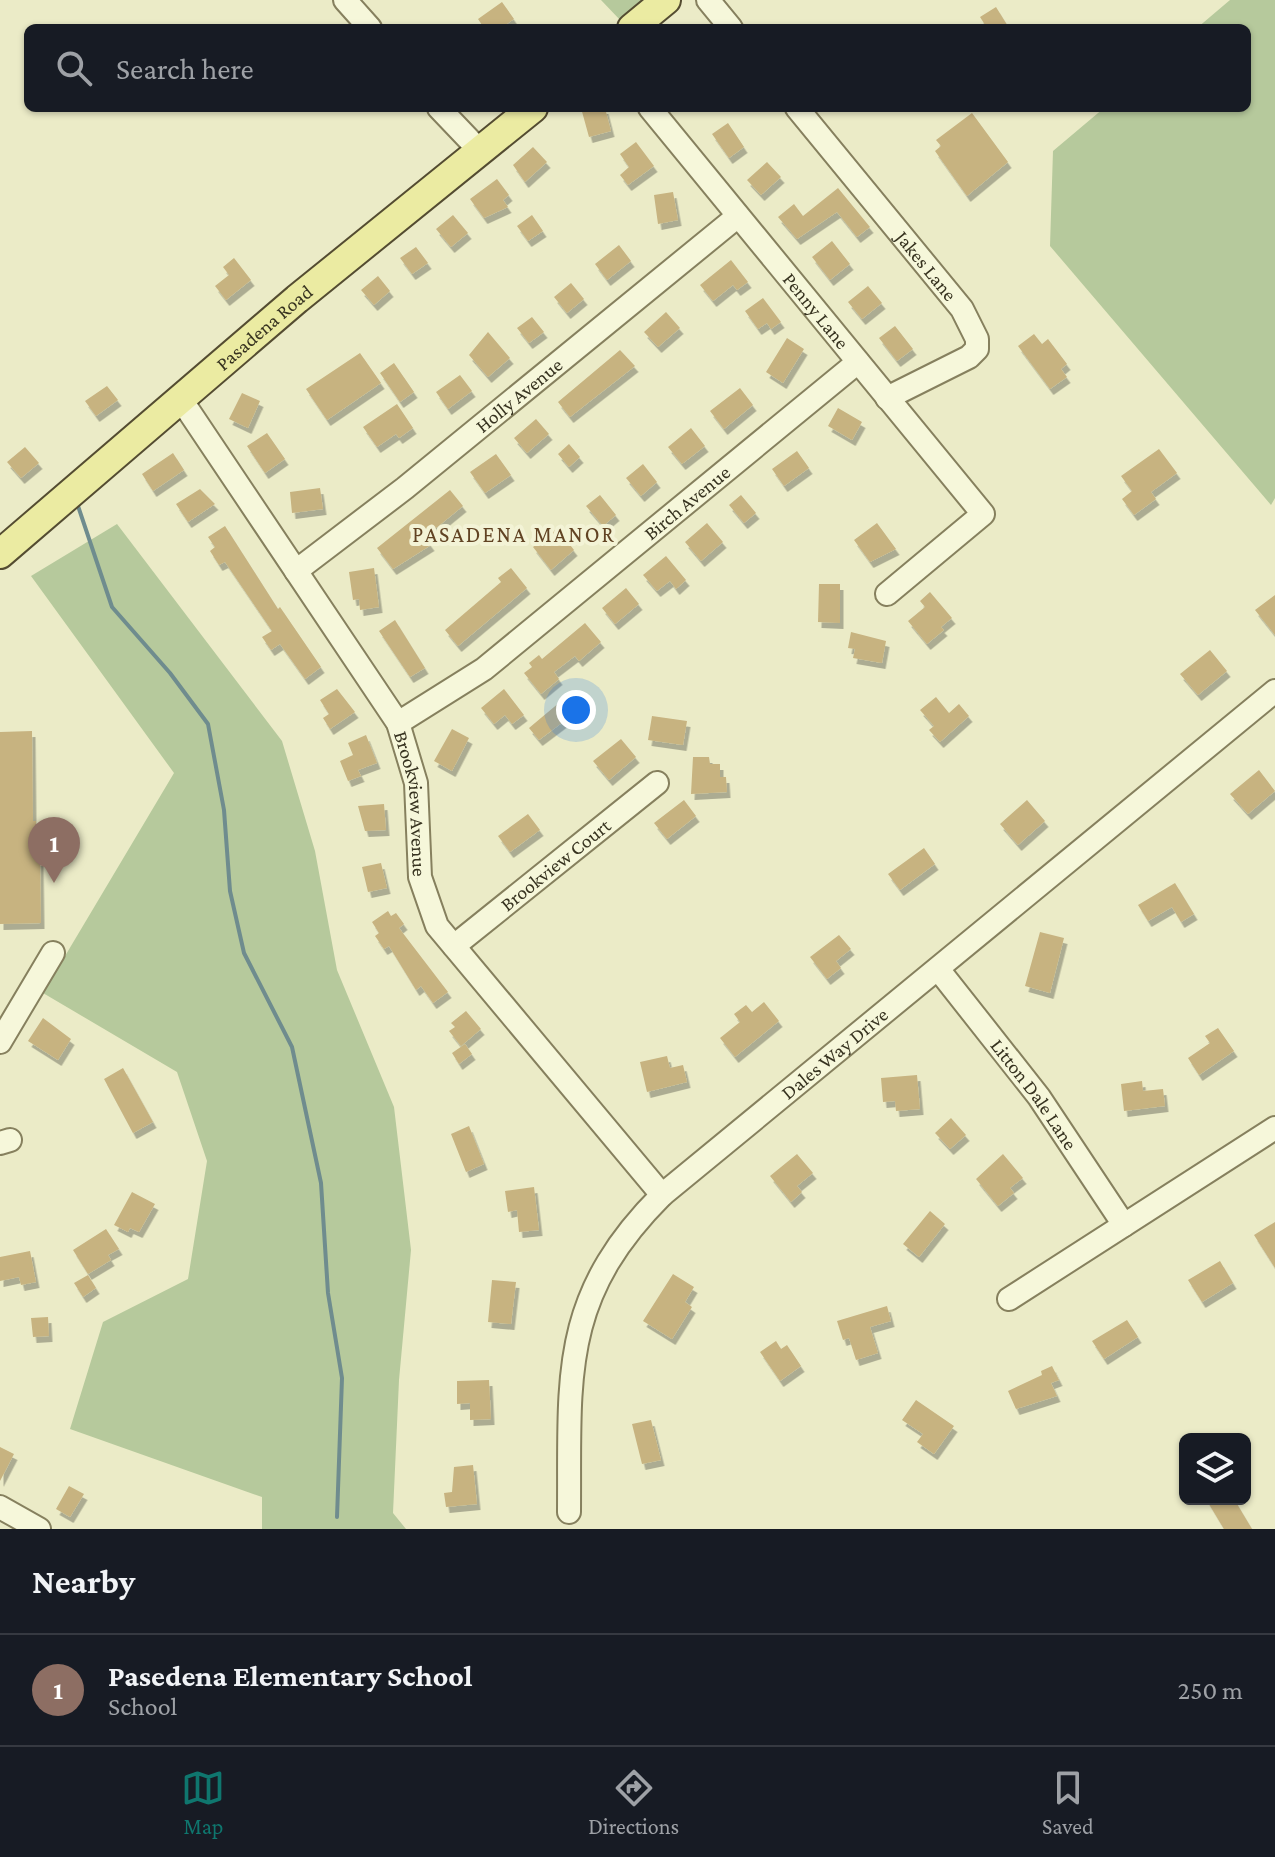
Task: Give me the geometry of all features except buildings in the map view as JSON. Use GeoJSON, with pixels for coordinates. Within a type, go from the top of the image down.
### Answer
{"type":"FeatureCollection","features":[{"type":"Feature","properties":{"kind":"main road"},"geometry":{"type":"LineString","coordinates":[[637,24],[666,0]]}},
{"type":"Feature","properties":{"kind":"main road","name":"Pasadena Road"},"geometry":{"type":"LineString","coordinates":[[0,554],[180,398],[528,112]]}},
{"type":"Feature","properties":{"kind":"street"},"geometry":{"type":"LineString","coordinates":[[345,0],[366,24]]}},
{"type":"Feature","properties":{"kind":"street"},"geometry":{"type":"LineString","coordinates":[[708,0],[728,24]]}},
{"type":"Feature","properties":{"kind":"street"},"geometry":{"type":"LineString","coordinates":[[443,112],[480,151]]}},
{"type":"Feature","properties":{"kind":"street","name":"Penny Lane"},"geometry":{"type":"LineString","coordinates":[[653,112],[983,514],[887,594]]}},
{"type":"Feature","properties":{"kind":"street","name":"Jakes Lane"},"geometry":{"type":"LineString","coordinates":[[800,112],[962,309],[977,339],[977,349],[969,357],[887,398]]}},
{"type":"Feature","properties":{"kind":"street","name":"Holly Avenue"},"geometry":{"type":"LineString","coordinates":[[296,571],[427,471],[738,216]]}},
{"type":"Feature","properties":{"kind":"street","name":"Birch Avenue"},"geometry":{"type":"LineString","coordinates":[[398,723],[484,669],[858,362]]}},
{"type":"Feature","properties":{"kind":"street","name":"Brookview Avenue"},"geometry":{"type":"LineString","coordinates":[[180,398],[398,723],[416,783],[419,864],[425,897],[437,926],[662,1195]]}},
{"type":"Feature","properties":{"kind":"street","name":"Dales Way Drive"},"geometry":{"type":"LineString","coordinates":[[569,1512],[570,1379],[581,1320],[600,1271],[633,1223],[662,1195],[1275,691]]}},
{"type":"Feature","properties":{"kind":"street","name":"Brookview Court"},"geometry":{"type":"LineString","coordinates":[[454,946],[657,783]]}},
{"type":"Feature","properties":{"kind":"street"},"geometry":{"type":"LineString","coordinates":[[0,1042],[6,1012],[53,953]]}},
{"type":"Feature","properties":{"kind":"street","name":"Litton Dale Lane"},"geometry":{"type":"LineString","coordinates":[[938,969],[1039,1097],[1124,1225]]}},
{"type":"Feature","properties":{"kind":"street"},"geometry":{"type":"LineString","coordinates":[[1009,1299],[1275,1128]]}},
{"type":"Feature","properties":{"kind":"street"},"geometry":{"type":"LineString","coordinates":[[0,1507],[39,1529]]}},
{"type":"Feature","properties":{"kind":"green space"},"geometry":{"type":"Polygon","coordinates":[[[601,0],[647,0],[621,21],[601,0]]]}},
{"type":"Feature","properties":{"kind":"green space"},"geometry":{"type":"Polygon","coordinates":[[[1230,0],[1275,0],[1275,498],[1271,505],[1050,246],[1053,151],[1099,112],[1251,112],[1251,24],[1202,24],[1230,0]]]}},
{"type":"Feature","properties":{"kind":"green space"},"geometry":{"type":"Polygon","coordinates":[[[117,524],[282,741],[315,851],[337,970],[394,1107],[411,1250],[399,1380],[393,1513],[406,1529],[262,1529],[262,1497],[70,1429],[103,1322],[188,1279],[207,1161],[177,1072],[43,993],[174,773],[31,576],[117,524]]]}},
{"type":"Feature","properties":{"kind":"waterway"},"geometry":{"type":"LineString","coordinates":[[77,503],[112,607],[170,673],[208,724],[224,810],[230,891],[244,953],[292,1047],[321,1183],[328,1293],[342,1378],[337,1517]]}},
{"type":"Feature","properties":{"kind":"place","name":"Pasedena Elementary School"},"geometry":{"type":"Point","coordinates":[54,883]}},
{"type":"Feature","properties":{"kind":"district","name":"PASADENA MANOR"},"geometry":{"type":"Point","coordinates":[514,534]}}]}
